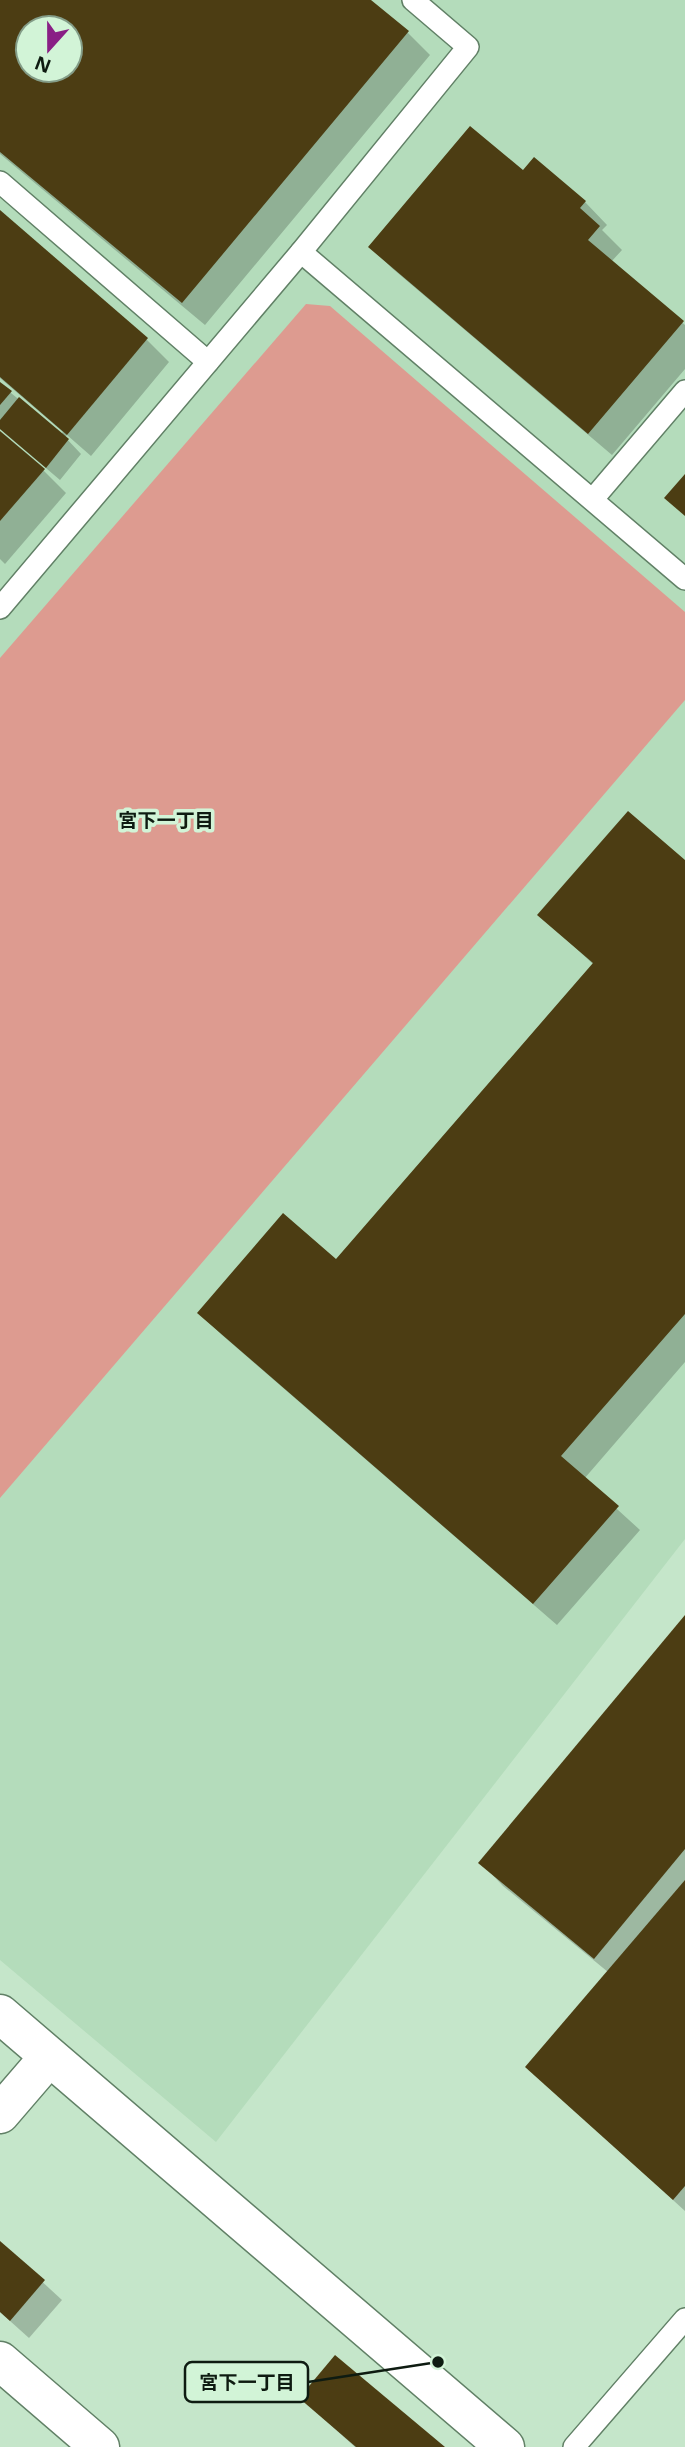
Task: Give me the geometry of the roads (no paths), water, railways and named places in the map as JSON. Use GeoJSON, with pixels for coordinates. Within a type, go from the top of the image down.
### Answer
{"type":"FeatureCollection","features":[{"type":"Feature","properties":{"kind":"street"},"geometry":{"type":"LineString","coordinates":[[0,2014],[505,2447]]}},
{"type":"Feature","properties":{"kind":"street"},"geometry":{"type":"LineString","coordinates":[[0,2114],[49,2057]]}},
{"type":"Feature","properties":{"kind":"street"},"geometry":{"type":"LineString","coordinates":[[0,2361],[100,2447]]}},
{"type":"Feature","properties":{"kind":"lane"},"geometry":{"type":"LineString","coordinates":[[2,603],[301,252],[468,47],[414,0]]}},
{"type":"Feature","properties":{"kind":"lane"},"geometry":{"type":"LineString","coordinates":[[0,183],[208,362]]}},
{"type":"Feature","properties":{"kind":"lane"},"geometry":{"type":"LineString","coordinates":[[301,252],[685,579]]}},
{"type":"Feature","properties":{"kind":"lane"},"geometry":{"type":"LineString","coordinates":[[593,499],[685,391]]}},
{"type":"Feature","properties":{"kind":"lane"},"geometry":{"type":"LineString","coordinates":[[574,2447],[685,2319]]}},
{"type":"Feature","properties":{"kind":"place","name":"宮下一丁目"},"geometry":{"type":"Point","coordinates":[438,2362]}},
{"type":"Feature","properties":{"kind":"district","name":"宮下一丁目"},"geometry":{"type":"Point","coordinates":[166,820]}}]}
